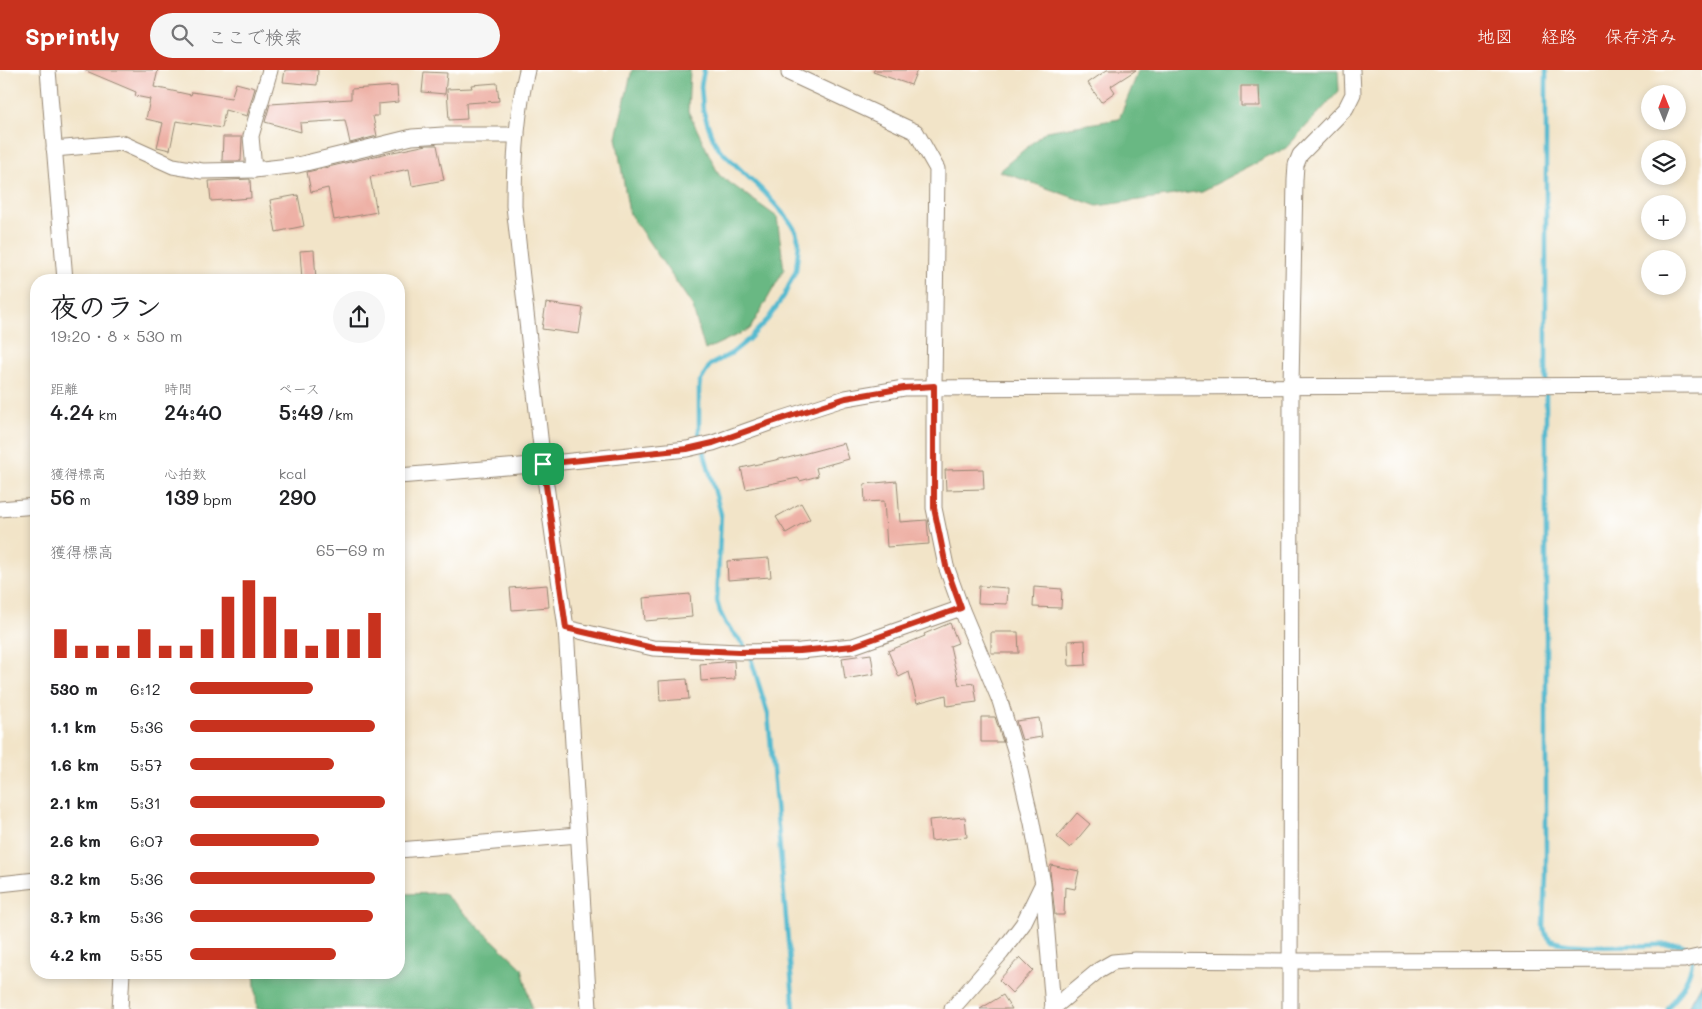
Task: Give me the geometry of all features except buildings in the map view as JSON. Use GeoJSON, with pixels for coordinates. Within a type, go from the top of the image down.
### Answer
{"type":"FeatureCollection","features":[{"type":"Feature","properties":{"kind":"street"},"geometry":{"type":"LineString","coordinates":[[48,70],[65,274]]}},
{"type":"Feature","properties":{"kind":"street"},"geometry":{"type":"LineString","coordinates":[[254,170],[251,136],[270,70]]}},
{"type":"Feature","properties":{"kind":"street"},"geometry":{"type":"LineString","coordinates":[[527,70],[514,166],[514,206],[543,464],[566,628],[589,1009]]}},
{"type":"Feature","properties":{"kind":"street"},"geometry":{"type":"LineString","coordinates":[[789,70],[789,73],[916,132],[937,169],[934,508],[946,566],[961,608],[1000,701],[1015,750],[1032,823],[1042,884],[1052,1009]]}},
{"type":"Feature","properties":{"kind":"street"},"geometry":{"type":"LineString","coordinates":[[1290,1009],[1291,385],[1296,165],[1300,155],[1346,108],[1353,94],[1352,70]]}},
{"type":"Feature","properties":{"kind":"street"},"geometry":{"type":"LineString","coordinates":[[54,150],[122,143],[173,166],[202,171],[254,170],[298,165],[412,137],[517,135]]}},
{"type":"Feature","properties":{"kind":"street"},"geometry":{"type":"LineString","coordinates":[[405,476],[687,449],[713,443],[846,398],[904,388],[934,386],[1702,385]]}},
{"type":"Feature","properties":{"kind":"street"},"geometry":{"type":"LineString","coordinates":[[0,509],[30,506]]}},
{"type":"Feature","properties":{"kind":"street"},"geometry":{"type":"LineString","coordinates":[[566,628],[653,648],[739,652],[800,651],[853,646],[961,608]]}},
{"type":"Feature","properties":{"kind":"street"},"geometry":{"type":"LineString","coordinates":[[405,849],[578,835]]}},
{"type":"Feature","properties":{"kind":"street"},"geometry":{"type":"LineString","coordinates":[[0,884],[30,881]]}},
{"type":"Feature","properties":{"kind":"street"},"geometry":{"type":"LineString","coordinates":[[952,1009],[1001,953],[1023,924],[1042,884]]}},
{"type":"Feature","properties":{"kind":"street"},"geometry":{"type":"LineString","coordinates":[[1052,1009],[1099,970],[1113,962],[1135,960],[1684,960],[1701,956]]}},
{"type":"Feature","properties":{"kind":"street"},"geometry":{"type":"LineString","coordinates":[[120,1009],[122,979]]}},
{"type":"Feature","properties":{"kind":"green space"},"geometry":{"type":"Polygon","coordinates":[[[632,70],[690,70],[688,111],[719,175],[777,217],[784,270],[750,329],[705,350],[692,305],[629,213],[616,137],[632,70]]]}},
{"type":"Feature","properties":{"kind":"green space"},"geometry":{"type":"Polygon","coordinates":[[[1139,70],[1338,70],[1339,91],[1286,148],[1202,191],[1097,206],[999,171],[1046,131],[1119,119],[1139,70]]]}},
{"type":"Feature","properties":{"kind":"green space"},"geometry":{"type":"Polygon","coordinates":[[[443,893],[522,968],[532,1009],[257,1009],[254,979],[405,979],[405,894],[443,893]]]}},
{"type":"Feature","properties":{"kind":"water"},"geometry":{"type":"Polygon","coordinates":[[[1702,983],[1702,1009],[1687,1009],[1702,983]]]}},
{"type":"Feature","properties":{"kind":"waterway"},"geometry":{"type":"LineString","coordinates":[[704,70],[701,86],[703,110],[718,148],[764,192],[789,220],[799,242],[796,270],[784,296],[768,319],[749,339],[732,353],[710,365],[700,382],[699,389],[699,433],[721,514],[717,601],[726,624],[743,644],[751,659],[768,714],[794,1009]]}},
{"type":"Feature","properties":{"kind":"waterway"},"geometry":{"type":"LineString","coordinates":[[1546,70],[1546,876],[1544,927],[1548,938],[1560,943],[1613,946],[1680,944],[1691,949],[1692,957],[1689,973],[1682,988],[1668,1009]]}},
{"type":"Feature","properties":{"kind":"route"},"geometry":{"type":"LineString","coordinates":[[934,386],[934,508],[946,566],[961,608],[853,646],[800,651],[739,652],[653,648],[566,628],[543,464],[687,449],[738,435],[846,398],[904,388],[934,386]]}}]}
